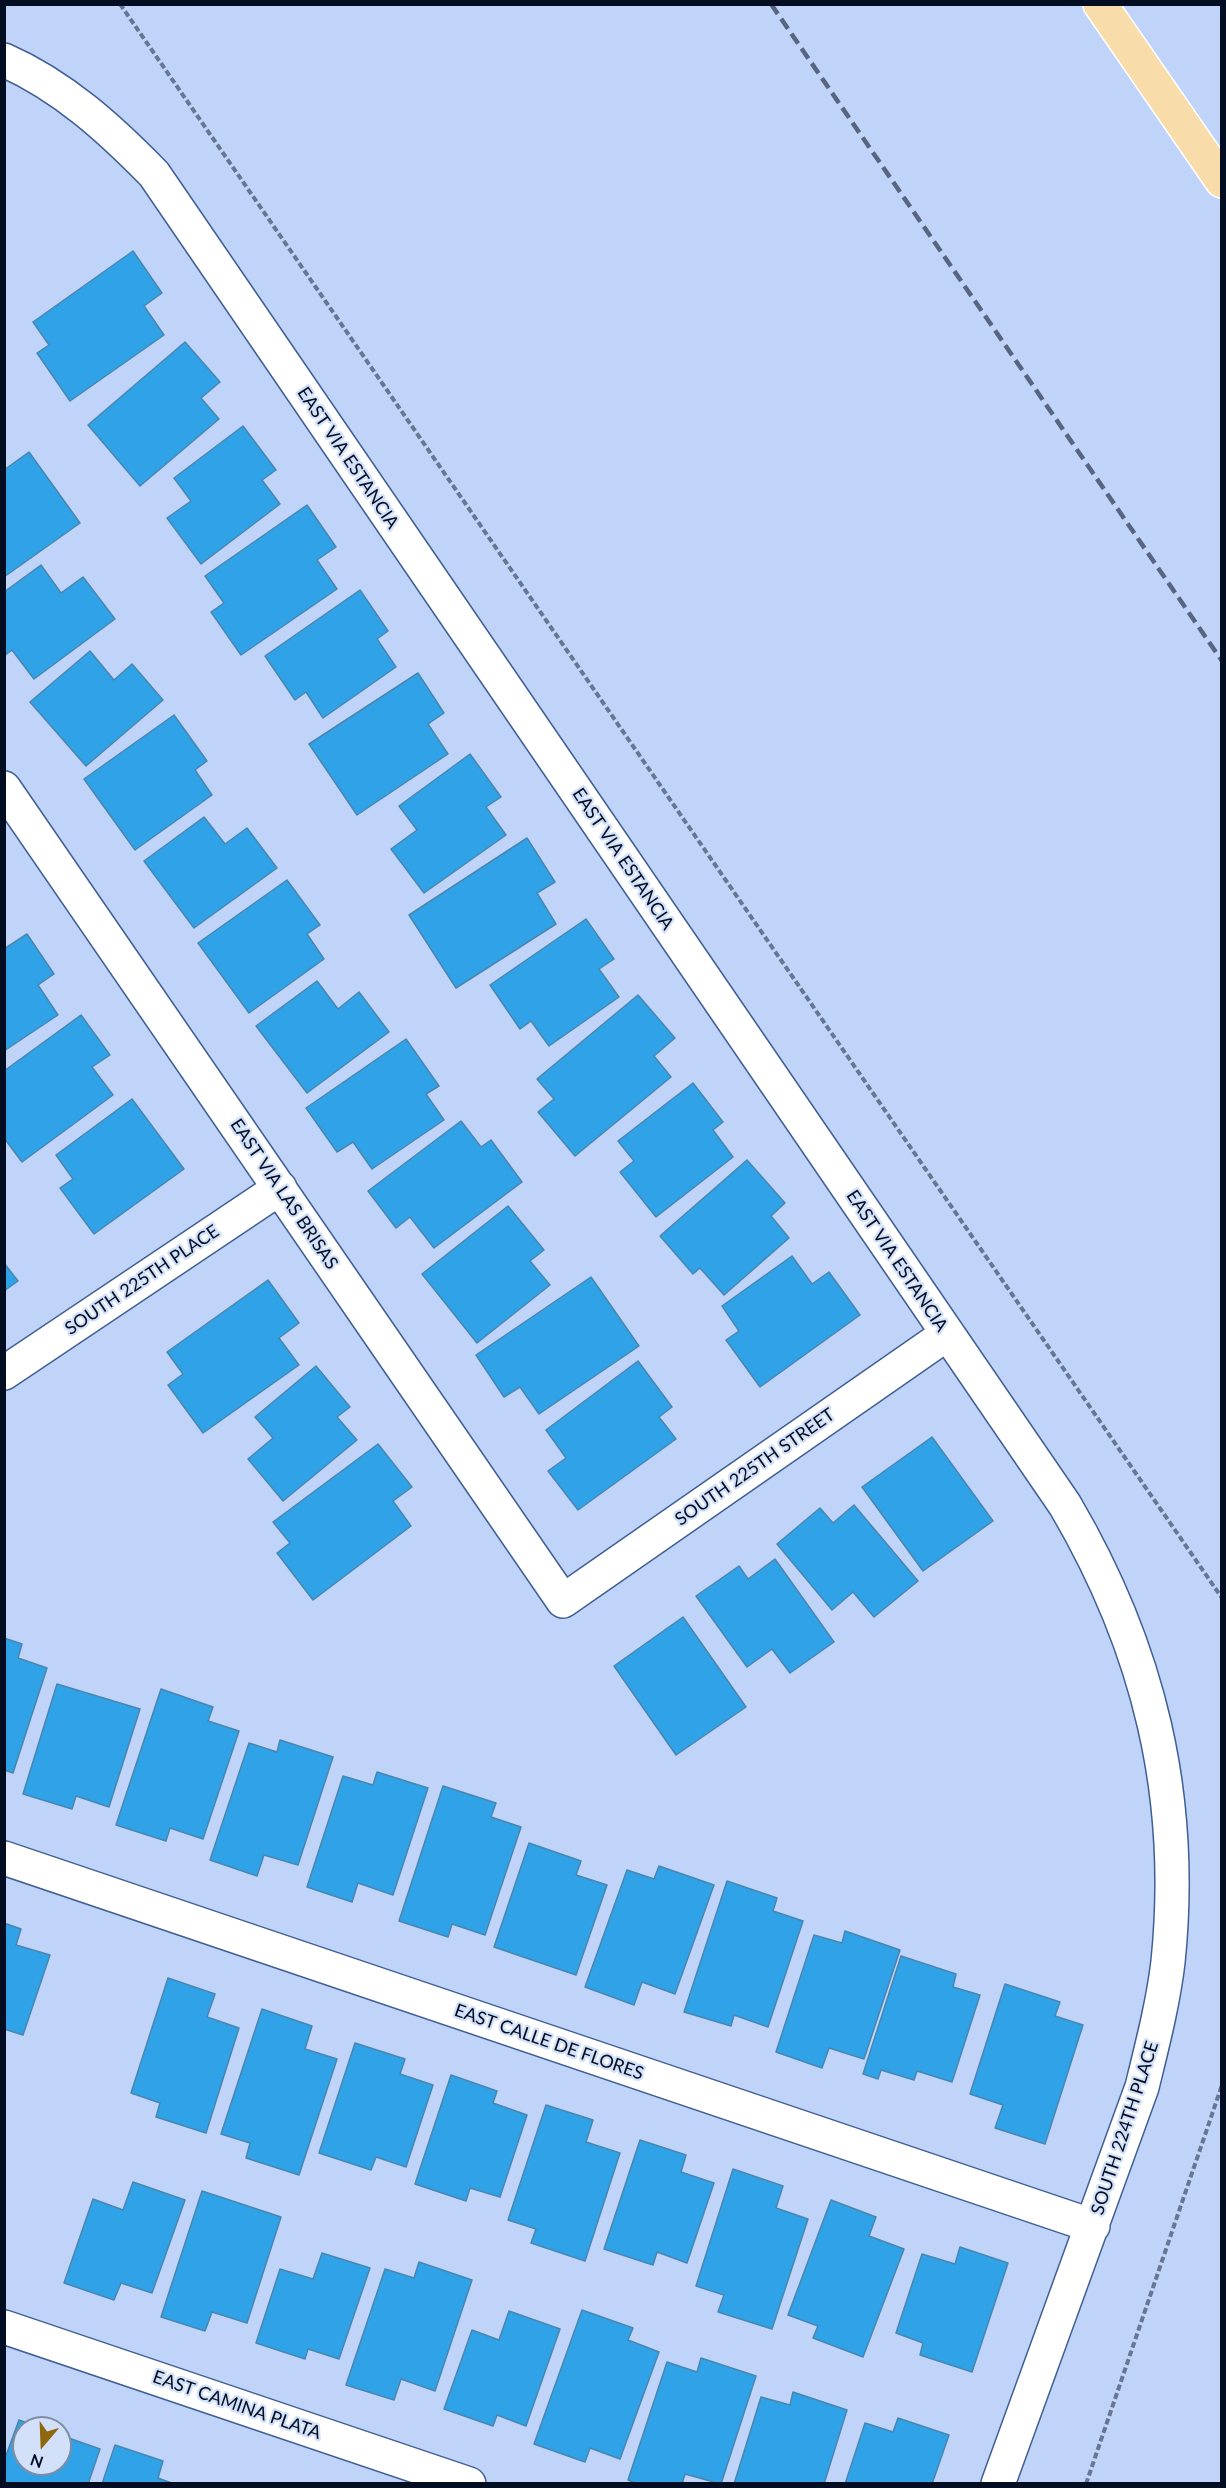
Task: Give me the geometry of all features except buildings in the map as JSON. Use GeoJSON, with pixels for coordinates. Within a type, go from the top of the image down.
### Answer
{"type":"FeatureCollection","features":[{"type":"Feature","properties":{"kind":"main road"},"geometry":{"type":"LineString","coordinates":[[1101,4],[1221,181]]}},
{"type":"Feature","properties":{"kind":"street","name":"EAST VIA ESTANCIA"},"geometry":{"type":"LineString","coordinates":[[4,60],[72,99],[119,138],[154,174],[1065,1505],[1092,1551],[1117,1605],[1155,1723]]}},
{"type":"Feature","properties":{"kind":"street","name":"EAST VIA LAS BRISAS"},"geometry":{"type":"LineString","coordinates":[[4,788],[563,1601]]}},
{"type":"Feature","properties":{"kind":"street","name":"SOUTH 225TH PLACE"},"geometry":{"type":"LineString","coordinates":[[4,1373],[280,1188]]}},
{"type":"Feature","properties":{"kind":"street","name":"SOUTH 225TH STREET"},"geometry":{"type":"LineString","coordinates":[[563,1601],[947,1334]]}},
{"type":"Feature","properties":{"kind":"street","name":"SOUTH 224TH PLACE"},"geometry":{"type":"LineString","coordinates":[[998,2484],[1142,2086],[1156,2030],[1168,1963],[1171,1843],[1167,1790],[1155,1723]]}},
{"type":"Feature","properties":{"kind":"street","name":"EAST CALLE DE FLORES"},"geometry":{"type":"LineString","coordinates":[[4,1858],[1093,2226]]}},
{"type":"Feature","properties":{"kind":"street","name":"EAST CAMINA PLATA"},"geometry":{"type":"LineString","coordinates":[[4,2327],[469,2484]]}},
{"type":"Feature","properties":{"kind":"path"},"geometry":{"type":"LineString","coordinates":[[120,4],[1221,1598]]}},
{"type":"Feature","properties":{"kind":"path"},"geometry":{"type":"LineString","coordinates":[[1086,2484],[1221,2085]]}},
{"type":"Feature","properties":{"kind":"railway"},"geometry":{"type":"LineString","coordinates":[[771,4],[1222,661]]}}]}
